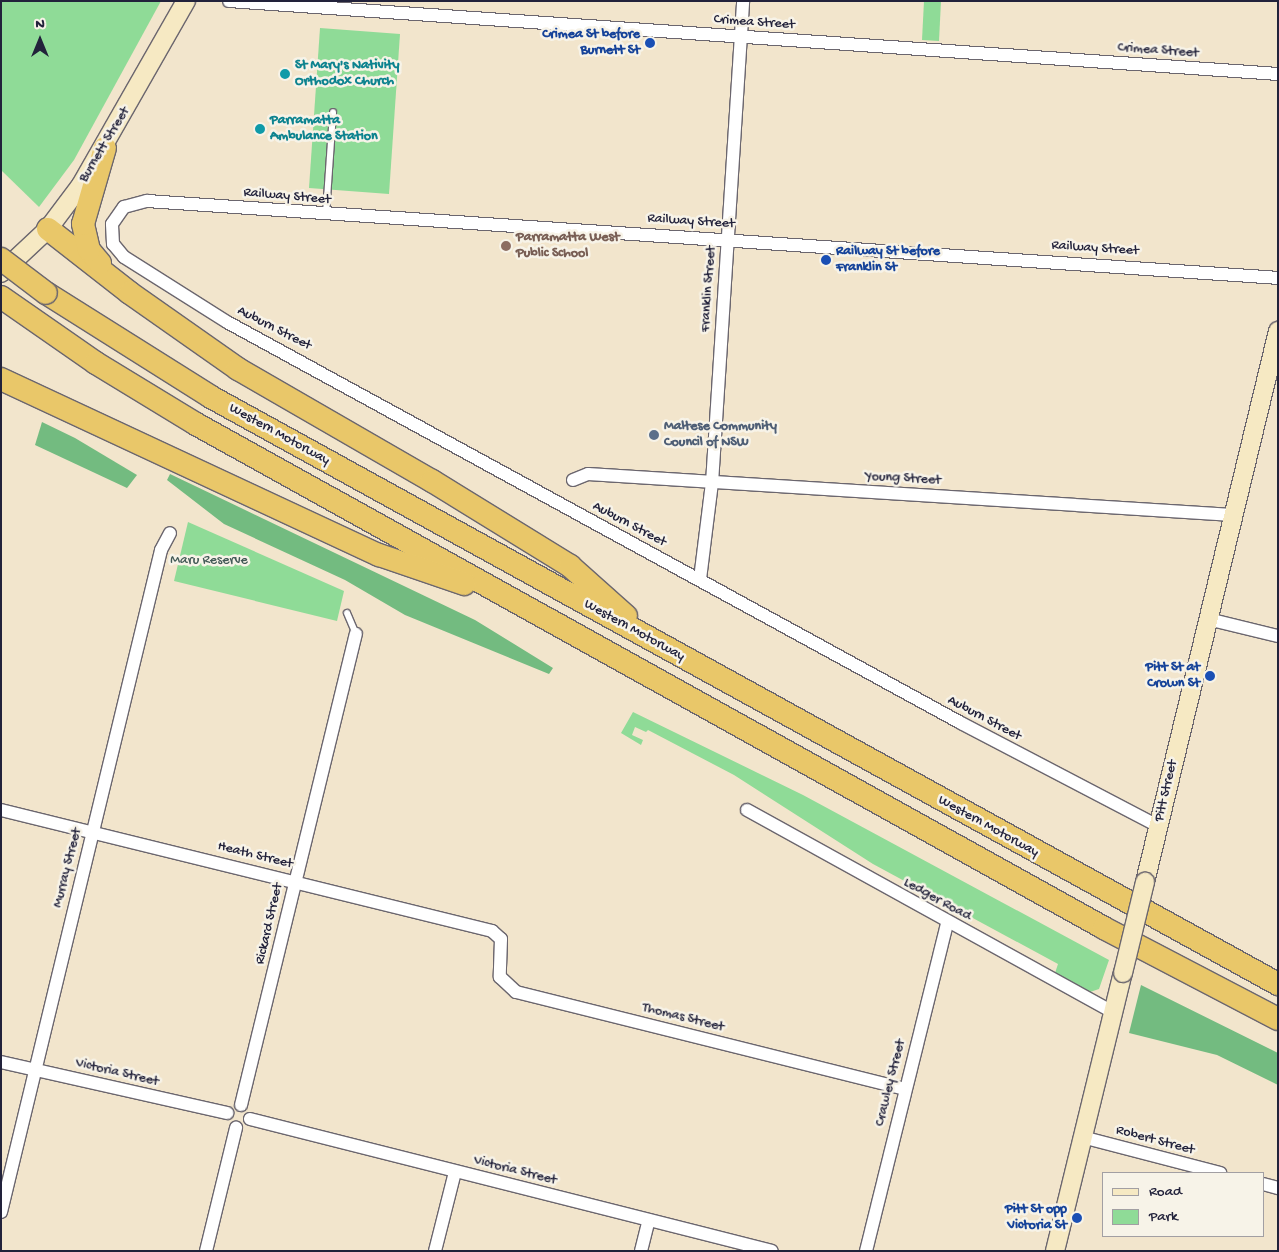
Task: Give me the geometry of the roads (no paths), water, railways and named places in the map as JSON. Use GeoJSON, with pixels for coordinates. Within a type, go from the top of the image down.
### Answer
{"type":"FeatureCollection","features":[{"type":"Feature","properties":{"kind":"highway"},"geometry":{"type":"LineString","coordinates":[[105,148],[85,210],[84,234],[94,256],[130,293]]}},
{"type":"Feature","properties":{"kind":"highway"},"geometry":{"type":"LineString","coordinates":[[48,229],[130,293],[238,369],[432,481],[570,566],[657,644]]}},
{"type":"Feature","properties":{"kind":"highway","name":"Western Motorway"},"geometry":{"type":"LineString","coordinates":[[1,259],[46,293],[211,398],[1278,984]]}},
{"type":"Feature","properties":{"kind":"highway"},"geometry":{"type":"LineString","coordinates":[[1,297],[156,400],[1168,963],[1278,1019]]}},
{"type":"Feature","properties":{"kind":"highway"},"geometry":{"type":"LineString","coordinates":[[2,379],[379,556],[519,603]]}},
{"type":"Feature","properties":{"kind":"main road","name":"Burnett Street"},"geometry":{"type":"LineString","coordinates":[[1,273],[48,229],[105,148],[186,1]]}},
{"type":"Feature","properties":{"kind":"main road","name":"Pitt Street"},"geometry":{"type":"LineString","coordinates":[[1055,1251],[1278,331]]}},
{"type":"Feature","properties":{"kind":"street","name":"Crimea Street"},"geometry":{"type":"LineString","coordinates":[[229,1],[1278,74]]}},
{"type":"Feature","properties":{"kind":"street","name":"Franklin Street"},"geometry":{"type":"LineString","coordinates":[[700,579],[712,483],[744,1]]}},
{"type":"Feature","properties":{"kind":"street","name":"Railway Street"},"geometry":{"type":"LineString","coordinates":[[112,224],[124,207],[140,201],[325,215],[728,239],[1278,278]]}},
{"type":"Feature","properties":{"kind":"street","name":"Auburn Street"},"geometry":{"type":"LineString","coordinates":[[112,224],[113,244],[124,257],[227,322],[1039,765],[1158,826]]}},
{"type":"Feature","properties":{"kind":"street","name":"Young Street"},"geometry":{"type":"LineString","coordinates":[[573,480],[588,474],[1234,515]]}},
{"type":"Feature","properties":{"kind":"street","name":"Murray Street"},"geometry":{"type":"LineString","coordinates":[[1,1212],[161,550],[170,533]]}},
{"type":"Feature","properties":{"kind":"street"},"geometry":{"type":"LineString","coordinates":[[1208,619],[1278,636]]}},
{"type":"Feature","properties":{"kind":"street","name":"Rickard Street"},"geometry":{"type":"LineString","coordinates":[[241,1105],[356,634]]}},
{"type":"Feature","properties":{"kind":"street","name":"Heath Street"},"geometry":{"type":"LineString","coordinates":[[1,810],[295,881],[492,931],[500,936]]}},
{"type":"Feature","properties":{"kind":"street","name":"Ledger Road"},"geometry":{"type":"LineString","coordinates":[[747,810],[948,923],[1113,1012]]}},
{"type":"Feature","properties":{"kind":"street","name":"Crawley Street"},"geometry":{"type":"LineString","coordinates":[[866,1251],[904,1089],[948,923]]}},
{"type":"Feature","properties":{"kind":"street","name":"Thomas Street"},"geometry":{"type":"LineString","coordinates":[[500,936],[500,977],[516,992],[904,1089]]}},
{"type":"Feature","properties":{"kind":"street","name":"Victoria Street"},"geometry":{"type":"LineString","coordinates":[[1,1062],[226,1113]]}},
{"type":"Feature","properties":{"kind":"street"},"geometry":{"type":"LineString","coordinates":[[241,1105],[249,1110],[250,1119],[244,1127],[236,1128],[228,1124],[226,1113],[232,1106],[241,1105]]}},
{"type":"Feature","properties":{"kind":"street","name":"Victoria Street"},"geometry":{"type":"LineString","coordinates":[[250,1119],[772,1251]]}},
{"type":"Feature","properties":{"kind":"street"},"geometry":{"type":"LineString","coordinates":[[206,1251],[236,1128]]}},
{"type":"Feature","properties":{"kind":"street","name":"Robert Street"},"geometry":{"type":"LineString","coordinates":[[1082,1137],[1216,1172]]}},
{"type":"Feature","properties":{"kind":"street"},"geometry":{"type":"LineString","coordinates":[[435,1251],[455,1172]]}},
{"type":"Feature","properties":{"kind":"street"},"geometry":{"type":"LineString","coordinates":[[1264,1184],[1278,1188]]}},
{"type":"Feature","properties":{"kind":"street"},"geometry":{"type":"LineString","coordinates":[[641,1251],[649,1220]]}},
{"type":"Feature","properties":{"kind":"lane"},"geometry":{"type":"LineString","coordinates":[[325,215],[333,112]]}},
{"type":"Feature","properties":{"kind":"lane"},"geometry":{"type":"LineString","coordinates":[[347,613],[356,634]]}},
{"type":"Feature","properties":{"kind":"place","name":"Crimea St before Burnett St"},"geometry":{"type":"Point","coordinates":[650,43]}},
{"type":"Feature","properties":{"kind":"place","name":"St Mary's Nativity Orthodox Church"},"geometry":{"type":"Point","coordinates":[285,74]}},
{"type":"Feature","properties":{"kind":"place","name":"Parramatta Ambulance Station"},"geometry":{"type":"Point","coordinates":[260,129]}},
{"type":"Feature","properties":{"kind":"place","name":"Parramatta West Public School"},"geometry":{"type":"Point","coordinates":[506,246]}},
{"type":"Feature","properties":{"kind":"place","name":"Railway St before Franklin St"},"geometry":{"type":"Point","coordinates":[826,260]}},
{"type":"Feature","properties":{"kind":"place","name":"Maltese Community Council of NSW"},"geometry":{"type":"Point","coordinates":[654,435]}},
{"type":"Feature","properties":{"kind":"place","name":"Pitt St at Crown St"},"geometry":{"type":"Point","coordinates":[1210,676]}},
{"type":"Feature","properties":{"kind":"place","name":"Pitt St opp Victoria St"},"geometry":{"type":"Point","coordinates":[1077,1218]}},
{"type":"Feature","properties":{"kind":"park label","name":"Maru Reserve"},"geometry":{"type":"Point","coordinates":[209,561]}}]}
